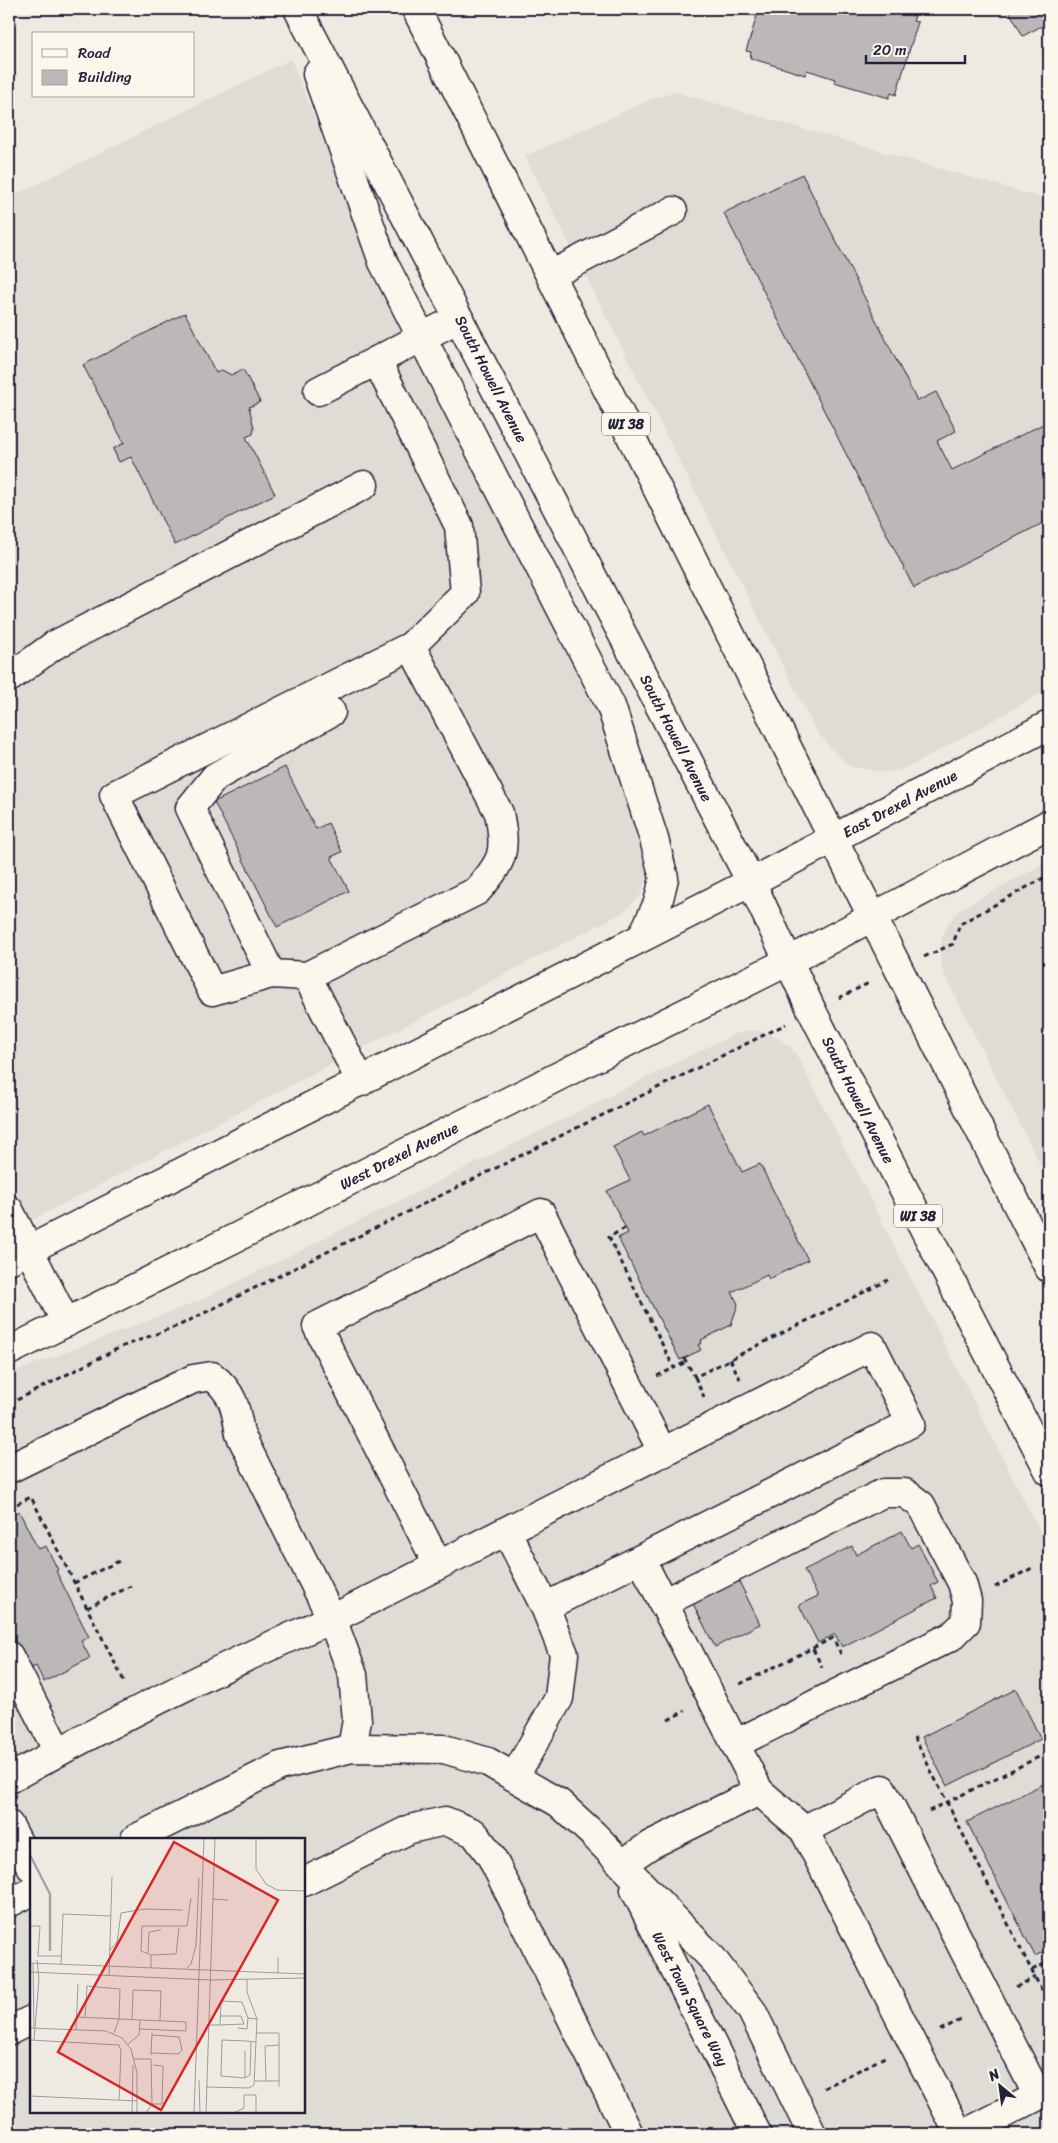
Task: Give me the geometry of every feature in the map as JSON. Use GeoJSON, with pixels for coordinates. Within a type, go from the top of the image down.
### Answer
{"type":"FeatureCollection","features":[{"type":"Feature","properties":{"kind":"main road"},"geometry":{"type":"LineString","coordinates":[[294,9],[383,262],[423,336],[611,706],[654,839],[664,878],[658,903],[642,937]]}},
{"type":"Feature","properties":{"kind":"main road","name":"South Howell Avenue"},"geometry":{"type":"LineString","coordinates":[[298,9],[751,882],[812,1011],[1049,1471]]}},
{"type":"Feature","properties":{"kind":"main road","name":"WI 38"},"geometry":{"type":"LineString","coordinates":[[416,9],[834,840],[897,970],[1049,1268]]}},
{"type":"Feature","properties":{"kind":"main road"},"geometry":{"type":"LineString","coordinates":[[551,275],[673,211]]}},
{"type":"Feature","properties":{"kind":"main road"},"geometry":{"type":"LineString","coordinates":[[318,391],[459,318]]}},
{"type":"Feature","properties":{"kind":"main road"},"geometry":{"type":"LineString","coordinates":[[377,361],[459,526],[465,593],[411,646],[114,795],[212,991],[271,974],[307,976],[478,891],[497,867],[504,839],[499,813],[411,646]]}},
{"type":"Feature","properties":{"kind":"main road"},"geometry":{"type":"LineString","coordinates":[[9,678],[53,646],[364,485]]}},
{"type":"Feature","properties":{"kind":"main road"},"geometry":{"type":"LineString","coordinates":[[271,974],[190,808],[216,777],[332,712]]}},
{"type":"Feature","properties":{"kind":"main road","name":"East Drexel Avenue"},"geometry":{"type":"LineString","coordinates":[[751,882],[834,840],[1049,725]]}},
{"type":"Feature","properties":{"kind":"main road"},"geometry":{"type":"LineString","coordinates":[[789,961],[1049,824]]}},
{"type":"Feature","properties":{"kind":"main road"},"geometry":{"type":"LineString","coordinates":[[19,1255],[751,882]]}},
{"type":"Feature","properties":{"kind":"main road","name":"West Drexel Avenue"},"geometry":{"type":"LineString","coordinates":[[9,1351],[789,961]]}},
{"type":"Feature","properties":{"kind":"main road"},"geometry":{"type":"LineString","coordinates":[[307,976],[361,1082]]}},
{"type":"Feature","properties":{"kind":"main road"},"geometry":{"type":"LineString","coordinates":[[9,1210],[19,1255],[66,1323]]}},
{"type":"Feature","properties":{"kind":"main road"},"geometry":{"type":"LineString","coordinates":[[438,1565],[317,1326],[541,1212],[662,1453]]}},
{"type":"Feature","properties":{"kind":"main road"},"geometry":{"type":"LineString","coordinates":[[9,1779],[262,1648],[332,1619],[872,1346],[911,1423],[545,1607]]}},
{"type":"Feature","properties":{"kind":"main road"},"geometry":{"type":"LineString","coordinates":[[9,1469],[194,1378],[212,1376],[222,1384],[235,1403],[240,1434],[332,1619],[353,1676],[357,1720],[352,1748]]}},
{"type":"Feature","properties":{"kind":"main road"},"geometry":{"type":"LineString","coordinates":[[663,1603],[883,1493],[905,1493],[922,1505],[962,1583],[967,1601],[966,1622],[952,1636],[735,1744]]}},
{"type":"Feature","properties":{"kind":"main road"},"geometry":{"type":"LineString","coordinates":[[506,1532],[545,1607],[564,1654],[559,1698],[514,1776]]}},
{"type":"Feature","properties":{"kind":"main road"},"geometry":{"type":"LineString","coordinates":[[641,1559],[759,1791],[804,1830],[959,2134]]}},
{"type":"Feature","properties":{"kind":"main road"},"geometry":{"type":"LineString","coordinates":[[9,1656],[58,1752]]}},
{"type":"Feature","properties":{"kind":"main road","name":"West Town Square Way"},"geometry":{"type":"LineString","coordinates":[[137,1838],[280,1766],[352,1748],[444,1750],[488,1762],[559,1803],[622,1864],[712,1958],[752,2011],[812,2134]]}},
{"type":"Feature","properties":{"kind":"main road"},"geometry":{"type":"LineString","coordinates":[[804,1830],[882,1789],[1038,2096],[964,2134]]}},
{"type":"Feature","properties":{"kind":"main road"},"geometry":{"type":"LineString","coordinates":[[622,1864],[650,1845],[759,1791]]}},
{"type":"Feature","properties":{"kind":"main road"},"geometry":{"type":"LineString","coordinates":[[305,1882],[410,1829],[445,1821],[474,1833],[491,1856],[629,2134]]}},
{"type":"Feature","properties":{"kind":"main road"},"geometry":{"type":"LineString","coordinates":[[9,1825],[30,1865]]}},
{"type":"Feature","properties":{"kind":"main road","name":"West Town Square Way"},"geometry":{"type":"LineString","coordinates":[[622,1864],[757,2134]]}},
{"type":"Feature","properties":{"kind":"main road"},"geometry":{"type":"LineString","coordinates":[[9,1903],[30,1892]]}},
{"type":"Feature","properties":{"kind":"main road"},"geometry":{"type":"LineString","coordinates":[[9,2031],[30,2020]]}},
{"type":"Feature","properties":{"kind":"path"},"geometry":{"type":"LineString","coordinates":[[9,1404],[121,1348],[180,1324],[812,1011],[953,944],[960,924],[1049,875]]}},
{"type":"Feature","properties":{"kind":"path"},"geometry":{"type":"LineString","coordinates":[[625,1228],[609,1237],[674,1368],[685,1360],[695,1378],[888,1280]]}},
{"type":"Feature","properties":{"kind":"path"},"geometry":{"type":"LineString","coordinates":[[9,1508],[31,1497],[139,1710]]}},
{"type":"Feature","properties":{"kind":"path"},"geometry":{"type":"LineString","coordinates":[[74,1583],[119,1561]]}},
{"type":"Feature","properties":{"kind":"path"},"geometry":{"type":"LineString","coordinates":[[994,1588],[1034,1567]]}},
{"type":"Feature","properties":{"kind":"path"},"geometry":{"type":"LineString","coordinates":[[87,1608],[131,1586]]}},
{"type":"Feature","properties":{"kind":"path"},"geometry":{"type":"LineString","coordinates":[[736,1686],[833,1638],[846,1663]]}},
{"type":"Feature","properties":{"kind":"path"},"geometry":{"type":"LineString","coordinates":[[914,1738],[1049,2005]]}},
{"type":"Feature","properties":{"kind":"path"},"geometry":{"type":"LineString","coordinates":[[947,1802],[1049,1752]]}},
{"type":"Feature","properties":{"kind":"path"},"geometry":{"type":"LineString","coordinates":[[1032,1970],[1049,1962]]}},
{"type":"Feature","properties":{"kind":"path"},"geometry":{"type":"LineString","coordinates":[[820,2090],[976,2012],[1035,1977]]}},
{"type":"Feature","properties":{"kind":"shaded area"},"geometry":{"type":"Polygon","coordinates":[[[291,59],[369,256],[601,704],[646,853],[647,877],[640,896],[622,913],[9,1232],[9,198],[291,59]]]}},
{"type":"Feature","properties":{"kind":"shaded area"},"geometry":{"type":"Polygon","coordinates":[[[676,92],[1049,200],[1049,689],[915,764],[898,771],[880,772],[850,766],[833,751],[815,729],[525,156],[654,98],[676,92]]]}},
{"type":"Feature","properties":{"kind":"shaded area"},"geometry":{"type":"Polygon","coordinates":[[[1049,861],[1049,1182],[943,972],[940,954],[942,938],[949,922],[959,910],[1049,861]]]}},
{"type":"Feature","properties":{"kind":"shaded area"},"geometry":{"type":"Polygon","coordinates":[[[752,1030],[764,1032],[780,1039],[791,1047],[801,1063],[1049,1549],[1049,2134],[9,2134],[9,1374],[199,1301],[735,1034],[752,1030]]]}},
{"type":"Feature","properties":{"kind":"building"},"geometry":{"type":"Polygon","coordinates":[[[759,9],[892,9],[915,16],[913,21],[918,22],[896,95],[891,93],[889,98],[834,82],[835,79],[807,70],[805,75],[750,58],[751,52],[746,51],[759,9]]]}},
{"type":"Feature","properties":{"kind":"building"},"geometry":{"type":"Polygon","coordinates":[[[1008,9],[1049,9],[1049,22],[1023,36],[1008,9]]]}},
{"type":"Feature","properties":{"kind":"building"},"geometry":{"type":"Polygon","coordinates":[[[802,174],[917,401],[936,392],[956,431],[937,441],[952,470],[1049,421],[1049,520],[914,588],[724,213],[802,174]]]}},
{"type":"Feature","properties":{"kind":"building"},"geometry":{"type":"Polygon","coordinates":[[[185,313],[216,373],[222,370],[231,375],[243,369],[260,402],[249,407],[254,428],[253,434],[246,437],[275,494],[175,545],[131,457],[119,462],[113,449],[124,443],[83,365],[185,313]]]}},
{"type":"Feature","properties":{"kind":"building"},"geometry":{"type":"Polygon","coordinates":[[[285,767],[316,829],[328,823],[342,852],[331,857],[349,891],[277,927],[214,802],[285,767]]]}},
{"type":"Feature","properties":{"kind":"building"},"geometry":{"type":"Polygon","coordinates":[[[708,1104],[742,1172],[760,1164],[808,1260],[769,1279],[767,1275],[732,1292],[738,1304],[731,1325],[701,1340],[702,1343],[698,1345],[701,1350],[680,1360],[618,1238],[628,1233],[607,1191],[630,1180],[613,1147],[642,1132],[644,1136],[708,1104]]]}},
{"type":"Feature","properties":{"kind":"building"},"geometry":{"type":"Polygon","coordinates":[[[19,1511],[38,1549],[46,1546],[58,1570],[56,1571],[89,1637],[81,1641],[90,1658],[44,1682],[36,1666],[28,1670],[9,1632],[9,1517],[19,1511]]]}},
{"type":"Feature","properties":{"kind":"building"},"geometry":{"type":"Polygon","coordinates":[[[902,1531],[911,1548],[918,1544],[938,1582],[931,1586],[937,1598],[842,1647],[835,1634],[818,1643],[799,1605],[818,1596],[804,1570],[852,1546],[856,1555],[902,1531]]]}},
{"type":"Feature","properties":{"kind":"building"},"geometry":{"type":"Polygon","coordinates":[[[733,1569],[760,1624],[715,1647],[687,1592],[733,1569]]]}},
{"type":"Feature","properties":{"kind":"building"},"geometry":{"type":"Polygon","coordinates":[[[1016,1689],[1041,1739],[947,1786],[922,1737],[1016,1689]]]}},
{"type":"Feature","properties":{"kind":"building"},"geometry":{"type":"Polygon","coordinates":[[[1049,1781],[1049,1949],[1035,1956],[967,1822],[1049,1781]]]}}]}
